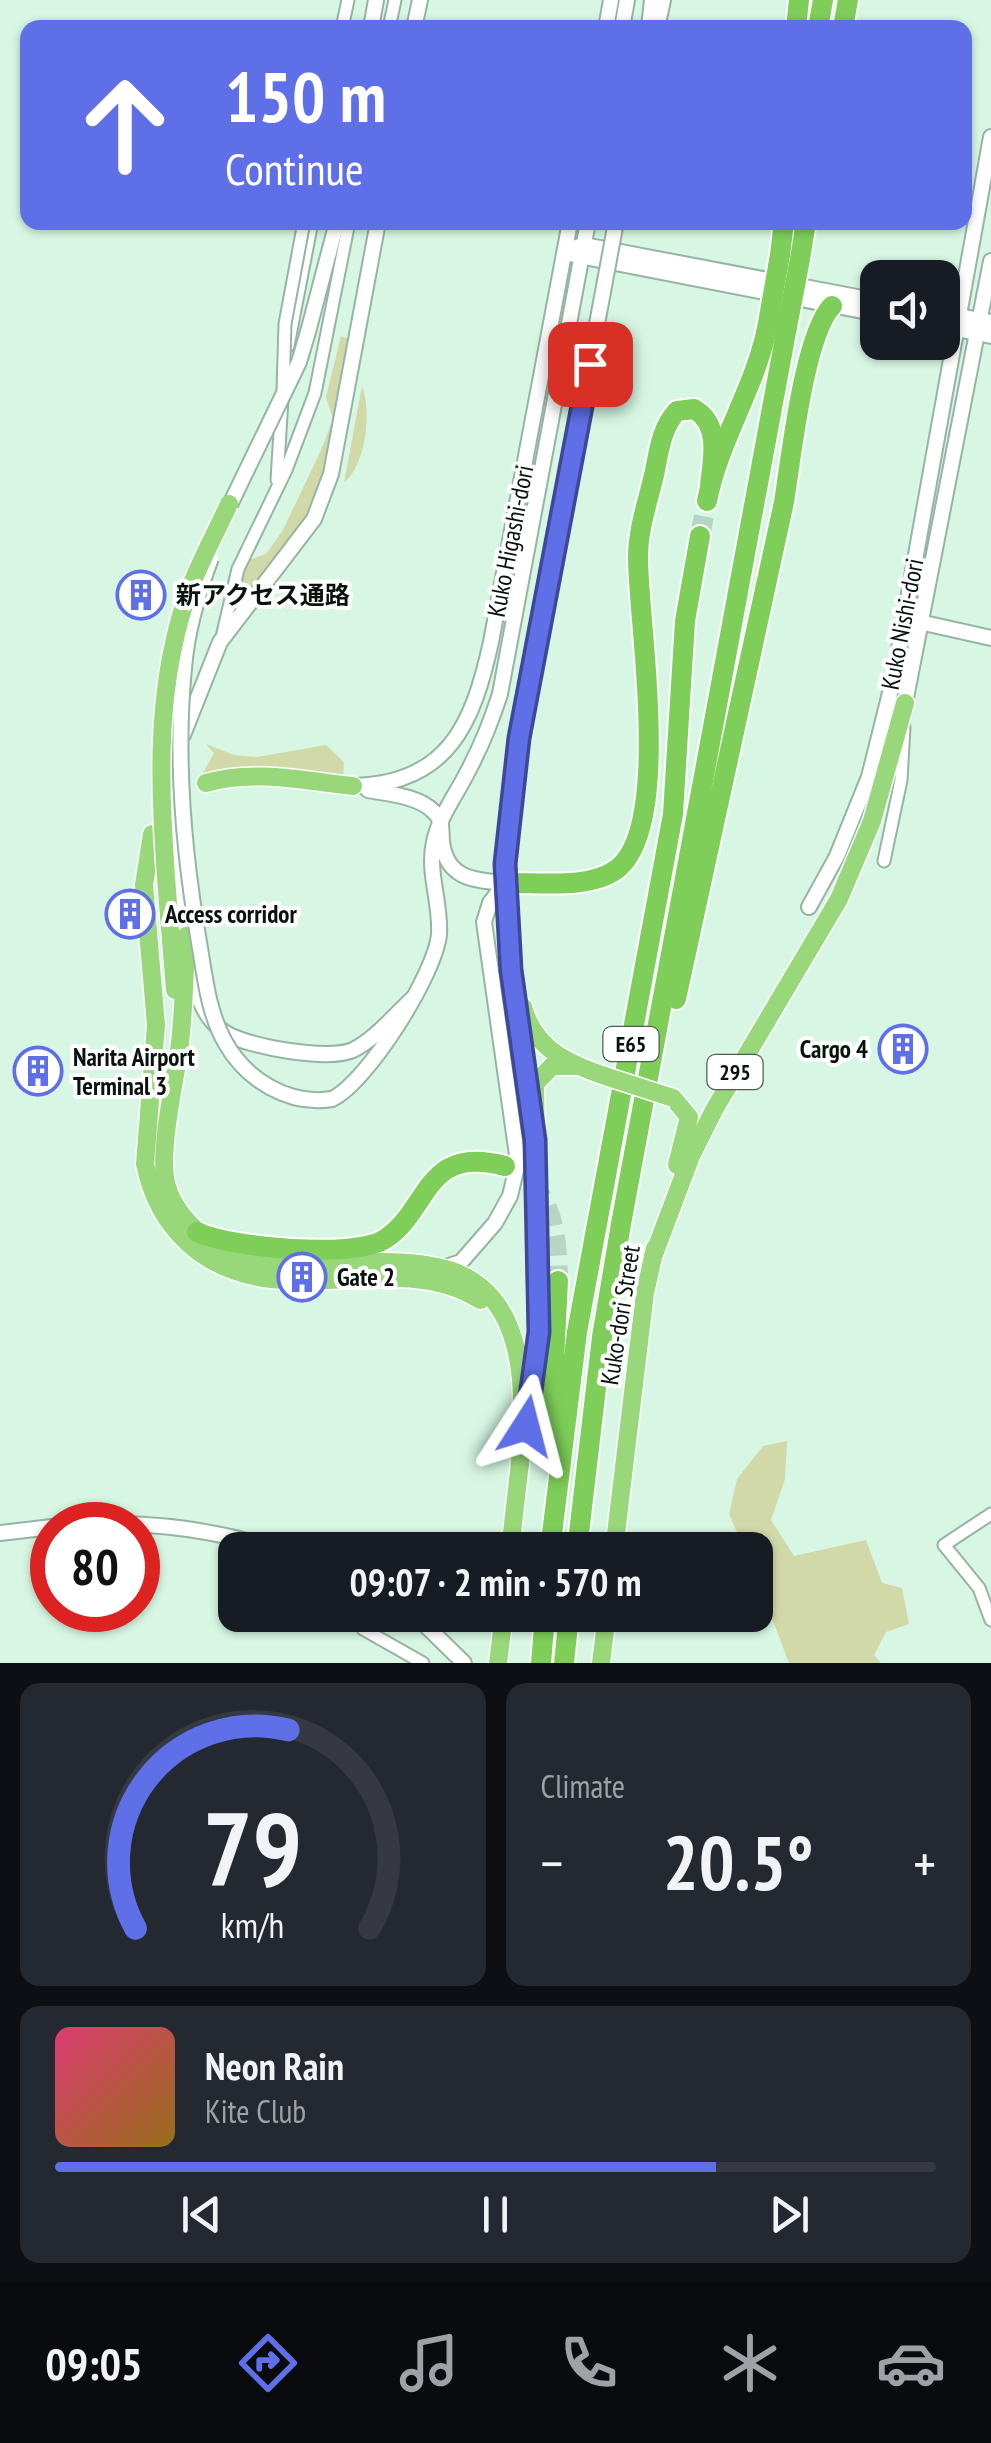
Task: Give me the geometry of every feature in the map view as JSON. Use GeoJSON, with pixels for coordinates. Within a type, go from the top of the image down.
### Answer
{"type":"FeatureCollection","features":[{"type":"Feature","properties":{"kind":"highway","name":"E65"},"geometry":{"type":"LineString","coordinates":[[785,230],[790,257]]}},
{"type":"Feature","properties":{"kind":"highway","name":"E65"},"geometry":{"type":"LineString","coordinates":[[578,1532],[602,1337],[790,257],[802,230]]}},
{"type":"Feature","properties":{"kind":"highway"},"geometry":{"type":"LineString","coordinates":[[633,1159],[648,1118],[674,1009],[784,502],[818,324],[832,306]]}},
{"type":"Feature","properties":{"kind":"highway","name":"E65"},"geometry":{"type":"LineString","coordinates":[[505,882],[597,878],[619,868],[632,849],[647,782],[650,740],[638,556],[664,431],[677,411],[694,409],[709,422],[714,445],[708,493],[764,346],[778,325]]}},
{"type":"Feature","properties":{"kind":"highway"},"geometry":{"type":"LineString","coordinates":[[180,1045],[160,782],[167,675],[185,602],[229,504]]}},
{"type":"Feature","properties":{"kind":"highway","name":"E65"},"geometry":{"type":"LineString","coordinates":[[550,1532],[577,1332],[673,814],[685,621],[700,536]]}},
{"type":"Feature","properties":{"kind":"highway","name":"295"},"geometry":{"type":"LineString","coordinates":[[653,1257],[691,1156],[714,1110],[839,899],[872,821],[906,703]]}},
{"type":"Feature","properties":{"kind":"highway"},"geometry":{"type":"LineString","coordinates":[[206,782],[238,776],[354,786]]}},
{"type":"Feature","properties":{"kind":"highway"},"geometry":{"type":"LineString","coordinates":[[152,834],[144,885],[156,1000],[145,1141],[149,1185],[173,1228],[211,1261],[262,1279],[421,1280],[453,1286],[481,1301],[512,1336]]}},
{"type":"Feature","properties":{"kind":"highway"},"geometry":{"type":"LineString","coordinates":[[505,882],[511,970],[535,1140]]}},
{"type":"Feature","properties":{"kind":"highway","name":"295"},"geometry":{"type":"LineString","coordinates":[[505,882],[526,1018],[543,1045],[575,1066]]}},
{"type":"Feature","properties":{"kind":"highway"},"geometry":{"type":"LineString","coordinates":[[164,1167],[180,1045],[186,936]]}},
{"type":"Feature","properties":{"kind":"highway"},"geometry":{"type":"LineString","coordinates":[[512,1532],[539,1332],[534,1084],[552,1066],[575,1066]]}},
{"type":"Feature","properties":{"kind":"highway","name":"Kuko-dori Street"},"geometry":{"type":"LineString","coordinates":[[575,1066],[673,1098],[684,1108],[689,1125],[645,1293],[616,1532]]}},
{"type":"Feature","properties":{"kind":"highway"},"geometry":{"type":"LineString","coordinates":[[152,1080],[166,1185],[174,1203],[198,1232],[228,1253],[266,1264],[443,1268],[458,1273],[494,1302],[512,1336],[522,1372],[520,1464]]}},
{"type":"Feature","properties":{"kind":"highway"},"geometry":{"type":"LineString","coordinates":[[198,1232],[248,1247],[363,1247],[394,1232],[419,1196],[444,1172],[473,1162],[505,1166]]}},
{"type":"Feature","properties":{"kind":"highway"},"geometry":{"type":"LineString","coordinates":[[549,1532],[558,1281]]}},
{"type":"Feature","properties":{"kind":"highway"},"geometry":{"type":"LineString","coordinates":[[498,1663],[502,1632]]}},
{"type":"Feature","properties":{"kind":"highway"},"geometry":{"type":"LineString","coordinates":[[540,1663],[542,1632]]}},
{"type":"Feature","properties":{"kind":"highway"},"geometry":{"type":"LineString","coordinates":[[564,1663],[567,1632]]}},
{"type":"Feature","properties":{"kind":"highway"},"geometry":{"type":"LineString","coordinates":[[601,1663],[605,1632]]}},
{"type":"Feature","properties":{"kind":"street","name":"Kuko Nishi-dori"},"geometry":{"type":"LineString","coordinates":[[960,290],[991,137]]}},
{"type":"Feature","properties":{"kind":"street"},"geometry":{"type":"LineString","coordinates":[[283,394],[285,324],[303,230]]}},
{"type":"Feature","properties":{"kind":"street"},"geometry":{"type":"LineString","coordinates":[[278,485],[286,360],[310,230]]}},
{"type":"Feature","properties":{"kind":"street"},"geometry":{"type":"LineString","coordinates":[[335,230],[299,362],[229,504],[198,595],[184,667],[183,821],[216,1025],[241,1066],[289,1096],[309,1100],[332,1098],[357,1079],[412,999]]}},
{"type":"Feature","properties":{"kind":"street"},"geometry":{"type":"LineString","coordinates":[[347,230],[314,393],[301,436],[238,569],[228,620],[186,727],[172,793],[195,992],[205,1012],[222,1031],[320,1056],[340,1054],[366,1042],[412,999]]}},
{"type":"Feature","properties":{"kind":"street"},"geometry":{"type":"LineString","coordinates":[[220,642],[324,501],[376,230]]}},
{"type":"Feature","properties":{"kind":"street","name":"Kuko Higashi-dori"},"geometry":{"type":"LineString","coordinates":[[354,786],[392,783],[426,768],[455,741],[476,704],[569,230]]}},
{"type":"Feature","properties":{"kind":"street","name":"Kuko Higashi-dori"},"geometry":{"type":"LineString","coordinates":[[412,999],[436,958],[440,917],[432,852],[441,821],[488,731],[500,694],[586,230]]}},
{"type":"Feature","properties":{"kind":"street"},"geometry":{"type":"LineString","coordinates":[[443,1268],[461,1262],[494,1222],[515,1180],[516,1141],[484,932],[486,912],[505,882],[512,782],[615,230]]}},
{"type":"Feature","properties":{"kind":"street"},"geometry":{"type":"LineString","coordinates":[[565,249],[860,298]]}},
{"type":"Feature","properties":{"kind":"street"},"geometry":{"type":"LineString","coordinates":[[582,252],[860,311]]}},
{"type":"Feature","properties":{"kind":"street","name":"Kuko Nishi-dori"},"geometry":{"type":"LineString","coordinates":[[906,703],[986,328],[991,262]]}},
{"type":"Feature","properties":{"kind":"street"},"geometry":{"type":"LineString","coordinates":[[960,325],[986,328]]}},
{"type":"Feature","properties":{"kind":"street","name":"Kuko Nishi-dori"},"geometry":{"type":"LineString","coordinates":[[809,907],[837,856],[869,777],[905,618],[947,360]]}},
{"type":"Feature","properties":{"kind":"street"},"geometry":{"type":"LineString","coordinates":[[905,618],[991,638]]}},
{"type":"Feature","properties":{"kind":"street"},"geometry":{"type":"LineString","coordinates":[[884,861],[901,780],[906,703]]}},
{"type":"Feature","properties":{"kind":"street"},"geometry":{"type":"LineString","coordinates":[[354,786],[424,803],[441,821],[446,859],[458,874],[468,880],[505,882]]}},
{"type":"Feature","properties":{"kind":"street"},"geometry":{"type":"LineString","coordinates":[[991,1514],[944,1544],[979,1588],[991,1620]]}},
{"type":"Feature","properties":{"kind":"street"},"geometry":{"type":"LineString","coordinates":[[160,1527],[218,1535]]}},
{"type":"Feature","properties":{"kind":"street"},"geometry":{"type":"LineString","coordinates":[[0,1533],[30,1530]]}},
{"type":"Feature","properties":{"kind":"street"},"geometry":{"type":"LineString","coordinates":[[368,1632],[423,1663]]}},
{"type":"Feature","properties":{"kind":"street"},"geometry":{"type":"LineString","coordinates":[[432,1632],[464,1663]]}},
{"type":"Feature","properties":{"kind":"green space"},"geometry":{"type":"Polygon","coordinates":[[[341,336],[352,340],[320,499],[299,533],[239,600],[249,560],[266,554],[283,530],[333,419],[326,397],[341,336]]]}},
{"type":"Feature","properties":{"kind":"green space"},"geometry":{"type":"Polygon","coordinates":[[[362,386],[367,409],[365,437],[358,463],[344,483],[362,386]]]}},
{"type":"Feature","properties":{"kind":"green space"},"geometry":{"type":"Polygon","coordinates":[[[206,744],[234,755],[257,757],[326,745],[344,762],[343,777],[262,767],[203,773],[214,753],[206,744]]]}},
{"type":"Feature","properties":{"kind":"green space"},"geometry":{"type":"Polygon","coordinates":[[[787,1441],[785,1479],[771,1520],[794,1556],[866,1540],[882,1583],[902,1588],[909,1624],[886,1632],[874,1655],[881,1663],[789,1663],[773,1621],[773,1532],[737,1532],[729,1514],[737,1479],[763,1446],[787,1441]]]}},
{"type":"Feature","properties":{"kind":"tunnel"},"geometry":{"type":"LineString","coordinates":[[700,536],[707,501]]}},
{"type":"Feature","properties":{"kind":"tunnel"},"geometry":{"type":"LineString","coordinates":[[505,1166],[534,1186],[550,1214],[558,1281]]}},
{"type":"Feature","properties":{"kind":"place","name":"新アクセス通路"},"geometry":{"type":"Point","coordinates":[141,595]}},
{"type":"Feature","properties":{"kind":"place","name":"Access corridor"},"geometry":{"type":"Point","coordinates":[130,914]}},
{"type":"Feature","properties":{"kind":"place","name":"Cargo 4"},"geometry":{"type":"Point","coordinates":[903,1049]}},
{"type":"Feature","properties":{"kind":"place","name":"Narita Airport Terminal 3"},"geometry":{"type":"Point","coordinates":[38,1071]}},
{"type":"Feature","properties":{"kind":"place","name":"Gate 2"},"geometry":{"type":"Point","coordinates":[302,1277]}},
{"type":"Feature","properties":{"kind":"route"},"geometry":{"type":"LineString","coordinates":[[526,1426],[539,1332],[535,1140],[511,970],[505,864],[519,738],[590,364]]}}]}
